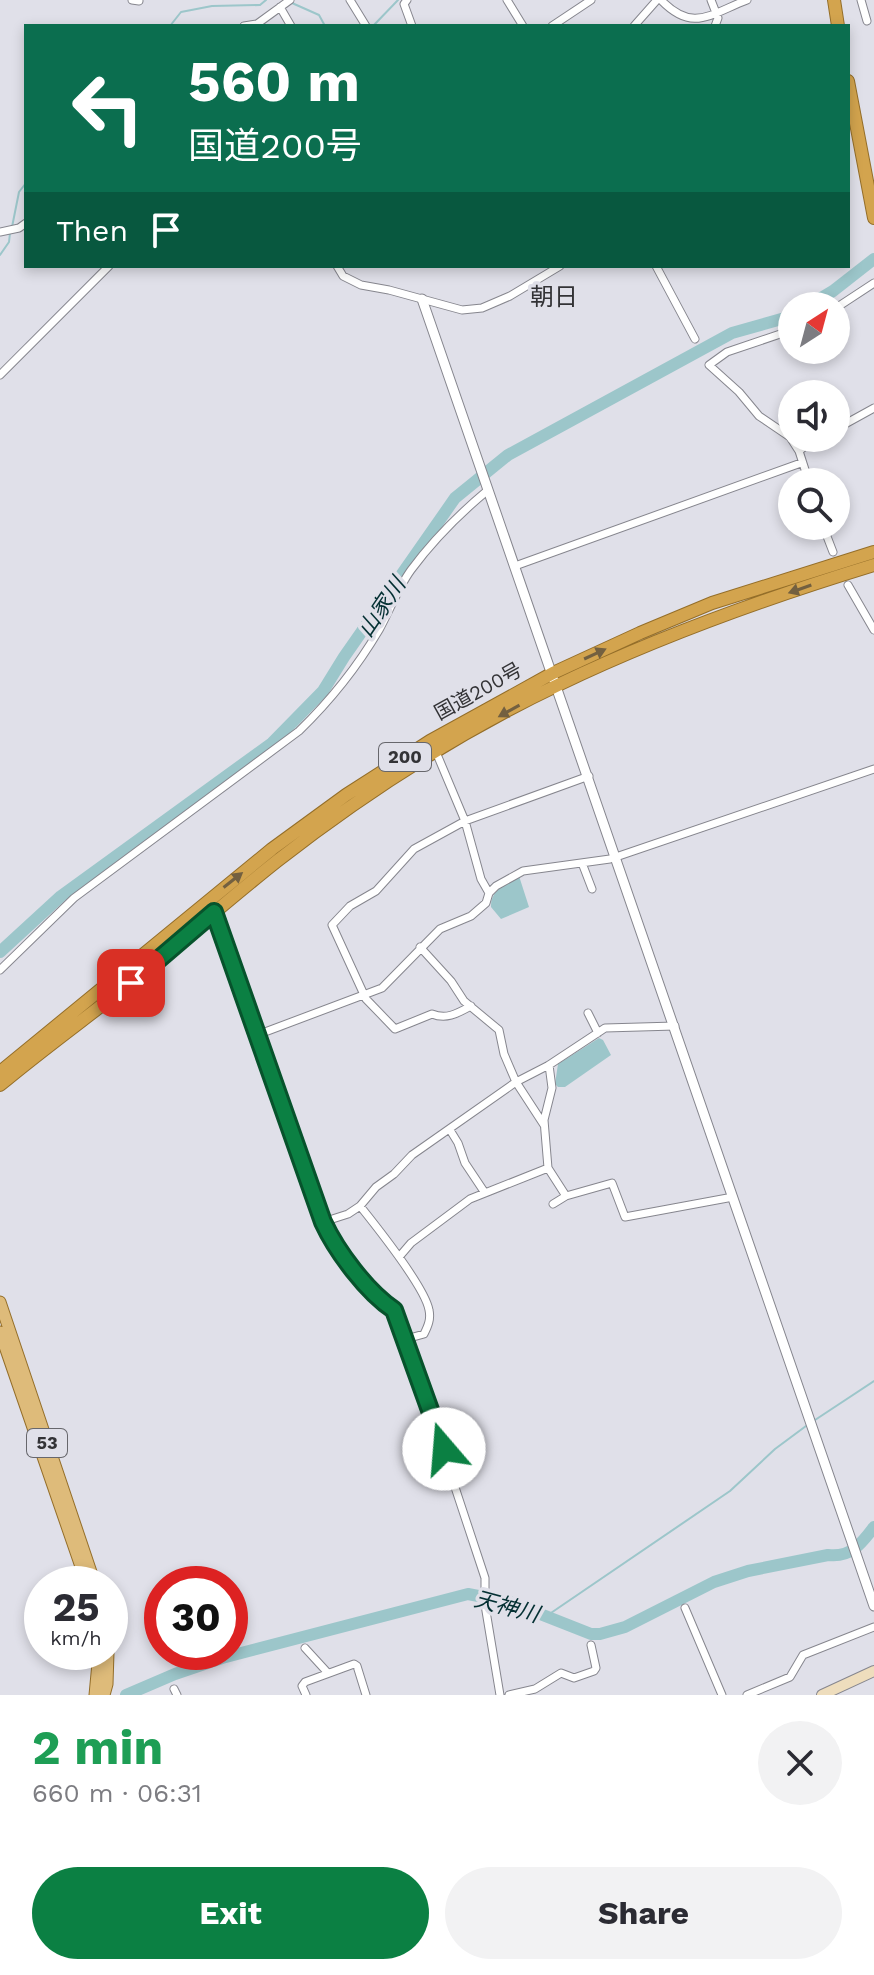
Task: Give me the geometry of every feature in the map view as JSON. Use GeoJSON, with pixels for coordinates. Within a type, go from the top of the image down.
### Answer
{"type":"FeatureCollection","features":[{"type":"Feature","properties":{"kind":"highway"},"geometry":{"type":"LineString","coordinates":[[834,0],[838,24]]}},
{"type":"Feature","properties":{"kind":"highway"},"geometry":{"type":"LineString","coordinates":[[852,119],[874,218]]}},
{"type":"Feature","properties":{"kind":"highway","name":"国道200号"},"geometry":{"type":"LineString","coordinates":[[0,1072],[205,902],[346,795],[430,741],[712,603],[874,552]]}},
{"type":"Feature","properties":{"kind":"highway","name":"国道200号"},"geometry":{"type":"LineString","coordinates":[[0,1085],[131,983],[280,859],[351,807],[555,679],[718,617],[874,565]]}},
{"type":"Feature","properties":{"kind":"main road","name":"53"},"geometry":{"type":"LineString","coordinates":[[0,1302],[89,1566]]}},
{"type":"Feature","properties":{"kind":"main road","name":"53"},"geometry":{"type":"LineString","coordinates":[[0,1332],[81,1566]]}},
{"type":"Feature","properties":{"kind":"main road"},"geometry":{"type":"LineString","coordinates":[[100,1670],[101,1694]]}},
{"type":"Feature","properties":{"kind":"main road"},"geometry":{"type":"LineString","coordinates":[[101,1694],[107,1684],[107,1670]]}},
{"type":"Feature","properties":{"kind":"main road"},"geometry":{"type":"LineString","coordinates":[[822,1695],[874,1671]]}},
{"type":"Feature","properties":{"kind":"street"},"geometry":{"type":"LineString","coordinates":[[257,24],[290,0]]}},
{"type":"Feature","properties":{"kind":"street"},"geometry":{"type":"LineString","coordinates":[[350,0],[365,24]]}},
{"type":"Feature","properties":{"kind":"street"},"geometry":{"type":"LineString","coordinates":[[407,0],[404,4],[411,24]]}},
{"type":"Feature","properties":{"kind":"street"},"geometry":{"type":"LineString","coordinates":[[507,0],[522,24]]}},
{"type":"Feature","properties":{"kind":"street"},"geometry":{"type":"LineString","coordinates":[[555,24],[591,0]]}},
{"type":"Feature","properties":{"kind":"street"},"geometry":{"type":"LineString","coordinates":[[636,24],[659,0],[684,18],[704,17],[747,0]]}},
{"type":"Feature","properties":{"kind":"street"},"geometry":{"type":"LineString","coordinates":[[711,0],[717,12],[716,24]]}},
{"type":"Feature","properties":{"kind":"street"},"geometry":{"type":"LineString","coordinates":[[861,0],[867,21]]}},
{"type":"Feature","properties":{"kind":"street"},"geometry":{"type":"LineString","coordinates":[[280,7],[290,24]]}},
{"type":"Feature","properties":{"kind":"street"},"geometry":{"type":"LineString","coordinates":[[0,232],[24,224]]}},
{"type":"Feature","properties":{"kind":"street"},"geometry":{"type":"LineString","coordinates":[[0,375],[107,268]]}},
{"type":"Feature","properties":{"kind":"street"},"geometry":{"type":"LineString","coordinates":[[338,268],[343,276],[361,285],[462,310],[482,308],[510,296],[557,268]]}},
{"type":"Feature","properties":{"kind":"street"},"geometry":{"type":"LineString","coordinates":[[657,268],[695,339]]}},
{"type":"Feature","properties":{"kind":"street"},"geometry":{"type":"LineString","coordinates":[[850,299],[874,283]]}},
{"type":"Feature","properties":{"kind":"street"},"geometry":{"type":"LineString","coordinates":[[422,299],[874,1606]]}},
{"type":"Feature","properties":{"kind":"street"},"geometry":{"type":"LineString","coordinates":[[778,335],[727,352],[709,365],[739,392],[759,416],[778,429]]}},
{"type":"Feature","properties":{"kind":"street"},"geometry":{"type":"LineString","coordinates":[[850,421],[874,408]]}},
{"type":"Feature","properties":{"kind":"street"},"geometry":{"type":"LineString","coordinates":[[799,452],[803,468]]}},
{"type":"Feature","properties":{"kind":"street"},"geometry":{"type":"LineString","coordinates":[[515,566],[801,463]]}},
{"type":"Feature","properties":{"kind":"street"},"geometry":{"type":"LineString","coordinates":[[0,970],[74,898],[299,731],[335,696],[378,631],[409,573],[444,528],[488,490]]}},
{"type":"Feature","properties":{"kind":"street"},"geometry":{"type":"LineString","coordinates":[[828,540],[833,552]]}},
{"type":"Feature","properties":{"kind":"street"},"geometry":{"type":"LineString","coordinates":[[848,585],[874,630]]}},
{"type":"Feature","properties":{"kind":"street"},"geometry":{"type":"LineString","coordinates":[[436,752],[465,821],[481,879],[489,893]]}},
{"type":"Feature","properties":{"kind":"street"},"geometry":{"type":"LineString","coordinates":[[257,1035],[382,988],[440,929],[471,916],[482,908],[489,893],[506,879],[523,871],[616,857],[874,769]]}},
{"type":"Feature","properties":{"kind":"street"},"geometry":{"type":"LineString","coordinates":[[471,1006],[455,1015],[439,1017],[432,1014],[395,1029],[364,995],[332,925],[350,906],[376,891],[414,849],[465,821],[589,776]]}},
{"type":"Feature","properties":{"kind":"street"},"geometry":{"type":"LineString","coordinates":[[582,863],[592,889]]}},
{"type":"Feature","properties":{"kind":"street"},"geometry":{"type":"LineString","coordinates":[[214,912],[323,1222],[347,1260],[381,1301],[394,1310],[406,1339],[485,1578],[485,1602],[500,1695]]}},
{"type":"Feature","properties":{"kind":"street"},"geometry":{"type":"LineString","coordinates":[[420,947],[471,1006],[499,1030],[516,1082],[545,1125]]}},
{"type":"Feature","properties":{"kind":"street"},"geometry":{"type":"LineString","coordinates":[[588,1013],[598,1033]]}},
{"type":"Feature","properties":{"kind":"street"},"geometry":{"type":"LineString","coordinates":[[323,1222],[348,1214],[360,1206],[412,1155],[516,1082],[549,1065],[605,1028],[675,1026]]}},
{"type":"Feature","properties":{"kind":"street"},"geometry":{"type":"LineString","coordinates":[[549,1065],[552,1088],[545,1125],[548,1168],[566,1196]]}},
{"type":"Feature","properties":{"kind":"street"},"geometry":{"type":"LineString","coordinates":[[450,1130],[465,1163],[485,1193]]}},
{"type":"Feature","properties":{"kind":"street"},"geometry":{"type":"LineString","coordinates":[[399,1257],[411,1243],[453,1209],[548,1168]]}},
{"type":"Feature","properties":{"kind":"street"},"geometry":{"type":"LineString","coordinates":[[553,1204],[566,1196],[612,1183],[625,1217],[733,1197]]}},
{"type":"Feature","properties":{"kind":"street"},"geometry":{"type":"LineString","coordinates":[[360,1206],[399,1257],[428,1304],[430,1315],[424,1334],[406,1339]]}},
{"type":"Feature","properties":{"kind":"street"},"geometry":{"type":"LineString","coordinates":[[685,1608],[722,1695]]}},
{"type":"Feature","properties":{"kind":"street"},"geometry":{"type":"LineString","coordinates":[[747,1695],[790,1677],[803,1655],[874,1627]]}},
{"type":"Feature","properties":{"kind":"street"},"geometry":{"type":"LineString","coordinates":[[509,1695],[535,1689],[561,1673],[574,1678],[594,1671],[591,1645]]}},
{"type":"Feature","properties":{"kind":"street"},"geometry":{"type":"LineString","coordinates":[[305,1648],[327,1672]]}},
{"type":"Feature","properties":{"kind":"street"},"geometry":{"type":"LineString","coordinates":[[306,1695],[302,1686],[305,1682],[354,1664],[366,1695]]}},
{"type":"Feature","properties":{"kind":"water"},"geometry":{"type":"Polygon","coordinates":[[[519,876],[529,907],[501,919],[491,907],[493,896],[519,876]]]}},
{"type":"Feature","properties":{"kind":"water"},"geometry":{"type":"Polygon","coordinates":[[[599,1038],[611,1055],[565,1087],[558,1087],[555,1084],[558,1064],[599,1038]]]}},
{"type":"Feature","properties":{"kind":"waterway"},"geometry":{"type":"LineString","coordinates":[[172,24],[181,12],[212,6],[260,5],[266,0]]}},
{"type":"Feature","properties":{"kind":"waterway"},"geometry":{"type":"LineString","coordinates":[[375,24],[398,0]]}},
{"type":"Feature","properties":{"kind":"waterway"},"geometry":{"type":"LineString","coordinates":[[292,3],[319,15],[324,24]]}},
{"type":"Feature","properties":{"kind":"waterway"},"geometry":{"type":"LineString","coordinates":[[12,227],[19,192],[24,186]]}},
{"type":"Feature","properties":{"kind":"waterway"},"geometry":{"type":"LineString","coordinates":[[0,255],[9,242],[10,233]]}},
{"type":"Feature","properties":{"kind":"waterway","name":"山家川"},"geometry":{"type":"LineString","coordinates":[[831,292],[874,259]]}},
{"type":"Feature","properties":{"kind":"waterway","name":"山家川"},"geometry":{"type":"LineString","coordinates":[[0,952],[61,896],[272,743],[323,691],[455,498],[508,455],[732,333],[778,320]]}},
{"type":"Feature","properties":{"kind":"waterway"},"geometry":{"type":"LineString","coordinates":[[815,1420],[874,1381]]}},
{"type":"Feature","properties":{"kind":"waterway"},"geometry":{"type":"LineString","coordinates":[[545,1617],[730,1491],[775,1449],[806,1426]]}},
{"type":"Feature","properties":{"kind":"waterway","name":"天神川"},"geometry":{"type":"LineString","coordinates":[[126,1695],[222,1658],[468,1594],[510,1602],[591,1634],[600,1634],[625,1627],[714,1582],[748,1571],[849,1552],[874,1527]]}},
{"type":"Feature","properties":{"kind":"district","name":"朝日"},"geometry":{"type":"Point","coordinates":[554,297]}},
{"type":"Feature","properties":{"kind":"route"},"geometry":{"type":"LineString","coordinates":[[131,983],[214,912],[323,1222],[338,1249],[381,1301],[394,1310],[444,1449]]}}]}
